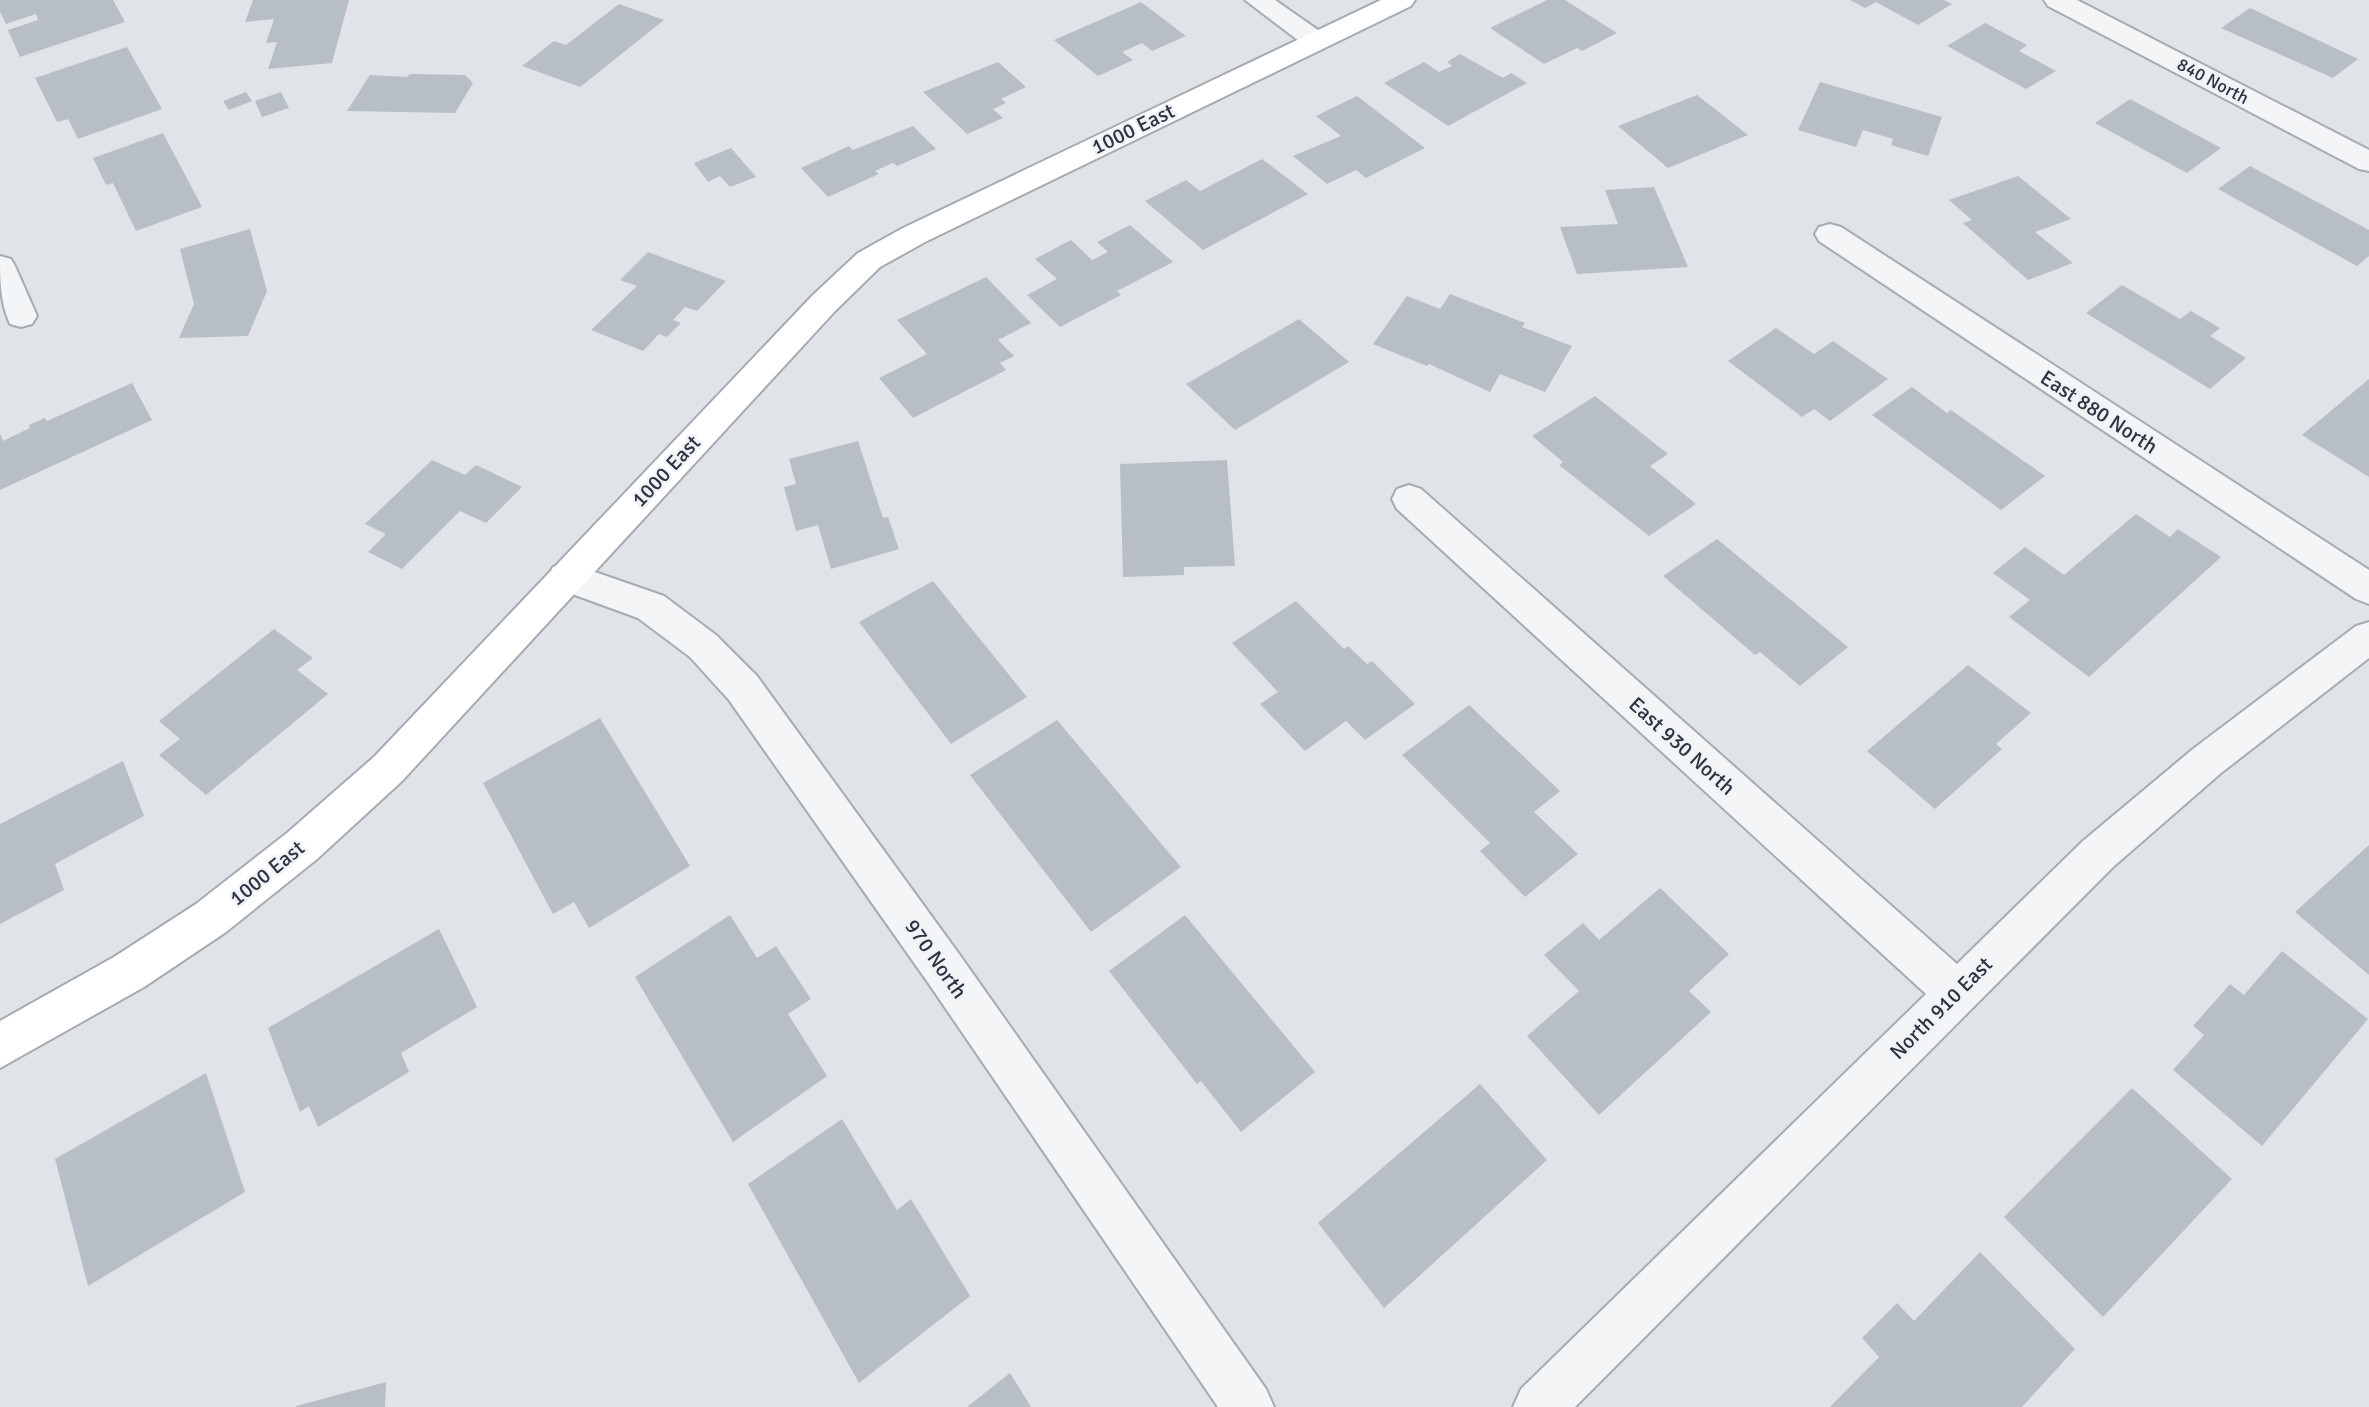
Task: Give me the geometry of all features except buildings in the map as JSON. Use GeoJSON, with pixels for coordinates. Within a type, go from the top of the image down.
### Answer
{"type":"FeatureCollection","features":[{"type":"Feature","properties":{"kind":"street"},"geometry":{"type":"LineString","coordinates":[[1258,0],[1316,41]]}},
{"type":"Feature","properties":{"kind":"street","name":"1000 East"},"geometry":{"type":"LineString","coordinates":[[0,1046],[129,972],[211,919],[302,846],[388,769],[824,303],[869,260],[926,229],[1402,0]]}},
{"type":"Feature","properties":{"kind":"street","name":"840 North"},"geometry":{"type":"LineString","coordinates":[[2057,0],[2369,162]]}},
{"type":"Feature","properties":{"kind":"street","name":"East 880 North"},"geometry":{"type":"LineString","coordinates":[[1830,234],[2369,589]]}},
{"type":"Feature","properties":{"kind":"street"},"geometry":{"type":"LineString","coordinates":[[0,266],[21,316]]}},
{"type":"Feature","properties":{"kind":"street","name":"East 930 North"},"geometry":{"type":"LineString","coordinates":[[1409,499],[1956,992]]}},
{"type":"Feature","properties":{"kind":"street","name":"970 North"},"geometry":{"type":"LineString","coordinates":[[566,577],[651,607],[704,646],[743,688],[944,968],[1248,1407]]}},
{"type":"Feature","properties":{"kind":"street","name":"North 910 East"},"geometry":{"type":"LineString","coordinates":[[1539,1407],[1956,992],[2126,830],[2207,761],[2369,637]]}}]}
